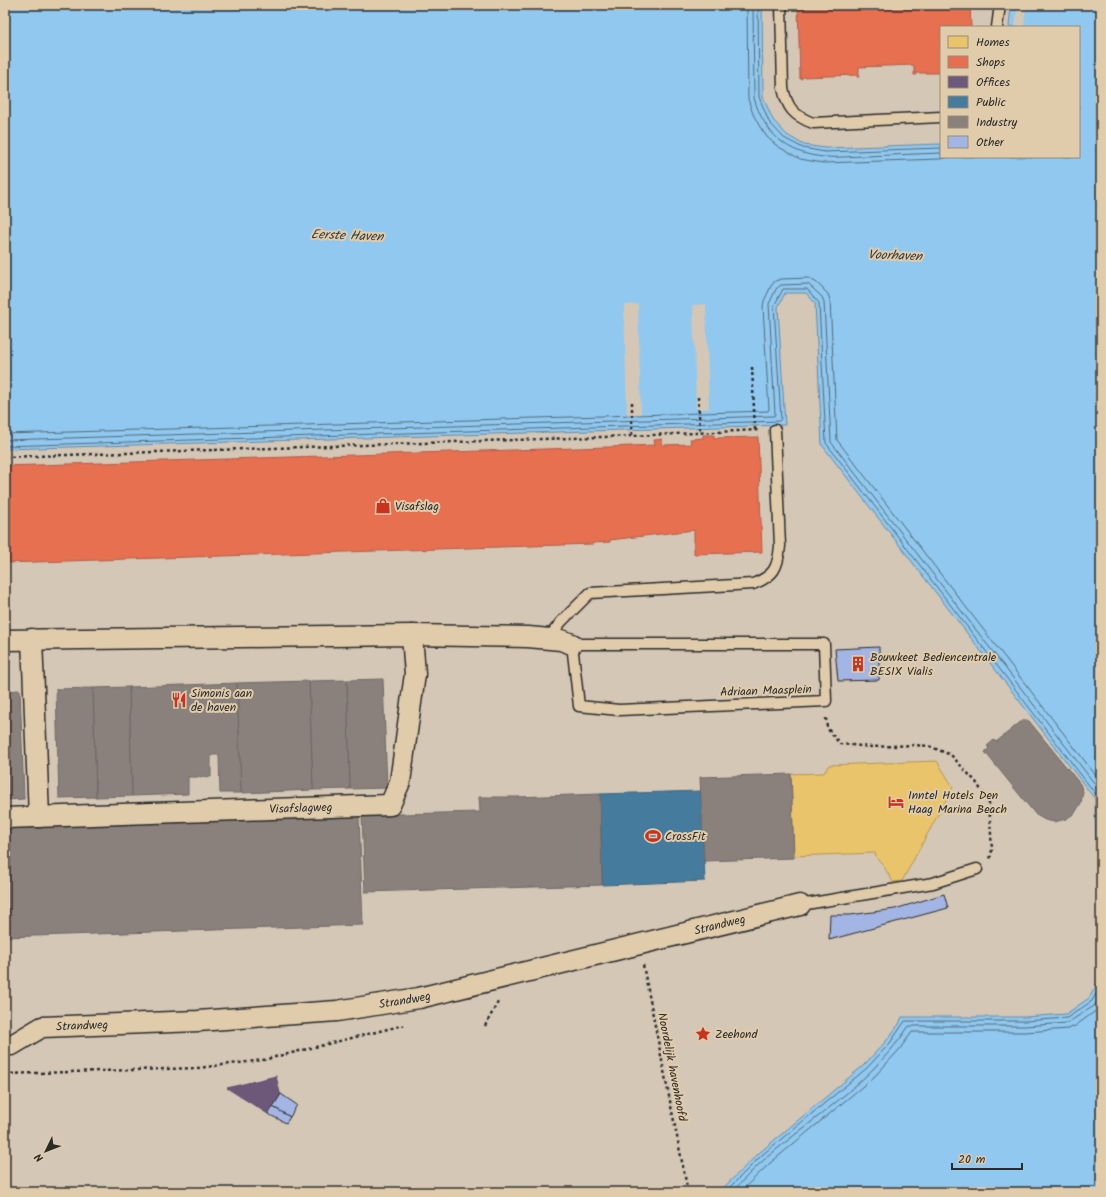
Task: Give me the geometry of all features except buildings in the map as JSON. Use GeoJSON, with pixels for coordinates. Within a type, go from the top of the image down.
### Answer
{"type":"FeatureCollection","features":[{"type":"Feature","properties":{"kind":"street"},"geometry":{"type":"LineString","coordinates":[[5,640],[412,635],[528,636],[561,640],[572,644]]}},
{"type":"Feature","properties":{"kind":"street","name":"Visafslagweg"},"geometry":{"type":"LineString","coordinates":[[5,818],[390,805],[400,782],[415,674],[412,635]]}},
{"type":"Feature","properties":{"kind":"street"},"geometry":{"type":"LineString","coordinates":[[32,639],[38,817]]}},
{"type":"Feature","properties":{"kind":"street","name":"Strandweg"},"geometry":{"type":"LineString","coordinates":[[5,1045],[12,1045],[42,1027],[198,1021],[336,1011],[419,998],[800,905]]}},
{"type":"Feature","properties":{"kind":"lane"},"geometry":{"type":"LineString","coordinates":[[781,5],[783,88],[786,100],[792,111],[802,119],[813,123],[940,118]]}},
{"type":"Feature","properties":{"kind":"lane"},"geometry":{"type":"LineString","coordinates":[[997,26],[1000,5]]}},
{"type":"Feature","properties":{"kind":"lane"},"geometry":{"type":"LineString","coordinates":[[548,639],[561,622],[590,593],[753,584],[764,580],[774,570],[780,546],[775,430]]}},
{"type":"Feature","properties":{"kind":"lane","name":"Adriaan Maasplein"},"geometry":{"type":"LineString","coordinates":[[572,644],[824,644],[826,701],[619,710],[579,706],[572,644]]}},
{"type":"Feature","properties":{"kind":"lane"},"geometry":{"type":"LineString","coordinates":[[800,905],[933,883],[977,869]]}},
{"type":"Feature","properties":{"kind":"path"},"geometry":{"type":"LineString","coordinates":[[752,367],[755,430]]}},
{"type":"Feature","properties":{"kind":"path"},"geometry":{"type":"LineString","coordinates":[[698,397],[700,432]]}},
{"type":"Feature","properties":{"kind":"path"},"geometry":{"type":"LineString","coordinates":[[632,402],[632,436]]}},
{"type":"Feature","properties":{"kind":"path"},"geometry":{"type":"LineString","coordinates":[[5,457],[775,430]]}},
{"type":"Feature","properties":{"kind":"path"},"geometry":{"type":"LineString","coordinates":[[826,701],[826,728],[840,744],[872,747],[914,744],[929,746],[952,755],[976,782],[989,803],[992,850],[990,862],[977,869]]}},
{"type":"Feature","properties":{"kind":"path","name":"Noordelijk havenhoofd"},"geometry":{"type":"LineString","coordinates":[[638,945],[688,1192]]}},
{"type":"Feature","properties":{"kind":"path"},"geometry":{"type":"LineString","coordinates":[[485,1026],[498,1001]]}},
{"type":"Feature","properties":{"kind":"water"},"geometry":{"type":"Polygon","coordinates":[[[5,5],[762,5],[763,97],[773,120],[787,135],[804,145],[825,148],[940,144],[940,158],[1080,158],[1080,26],[1009,26],[1011,5],[1101,5],[1101,946],[1096,869],[1095,799],[822,445],[815,303],[806,293],[785,293],[778,307],[785,425],[5,449],[5,5]]]}},
{"type":"Feature","properties":{"kind":"water"},"geometry":{"type":"Polygon","coordinates":[[[1101,978],[1101,1192],[719,1192],[759,1153],[864,1065],[887,1040],[899,1024],[902,1017],[1025,1017],[1066,1014],[1089,998],[1101,978]]]}},
{"type":"Feature","properties":{"kind":"pier"},"geometry":{"type":"Polygon","coordinates":[[[1018,5],[1026,5],[1024,26],[1015,26],[1018,5]]]}},
{"type":"Feature","properties":{"kind":"pier"},"geometry":{"type":"Polygon","coordinates":[[[638,304],[641,414],[627,415],[624,305],[638,304]]]}},
{"type":"Feature","properties":{"kind":"pier"},"geometry":{"type":"Polygon","coordinates":[[[706,304],[709,409],[696,409],[693,305],[706,304]]]}},
{"type":"Feature","properties":{"kind":"place","name":"Visafslag"},"geometry":{"type":"Point","coordinates":[383,506]}},
{"type":"Feature","properties":{"kind":"place","name":"Bouwkeet Bediencentrale BESIX Vialis"},"geometry":{"type":"Point","coordinates":[858,664]}},
{"type":"Feature","properties":{"kind":"place","name":"Simonis aan de haven"},"geometry":{"type":"Point","coordinates":[179,700]}},
{"type":"Feature","properties":{"kind":"place","name":"Inntel Hotels Den Haag Marina Beach"},"geometry":{"type":"Point","coordinates":[896,802]}},
{"type":"Feature","properties":{"kind":"place","name":"CrossFit"},"geometry":{"type":"Point","coordinates":[653,836]}},
{"type":"Feature","properties":{"kind":"place","name":"Zeehond"},"geometry":{"type":"Point","coordinates":[703,1034]}},
{"type":"Feature","properties":{"kind":"water label","name":"Eerste Haven"},"geometry":{"type":"Point","coordinates":[347,236]}},
{"type":"Feature","properties":{"kind":"water label","name":"Voorhaven"},"geometry":{"type":"Point","coordinates":[895,256]}}]}
